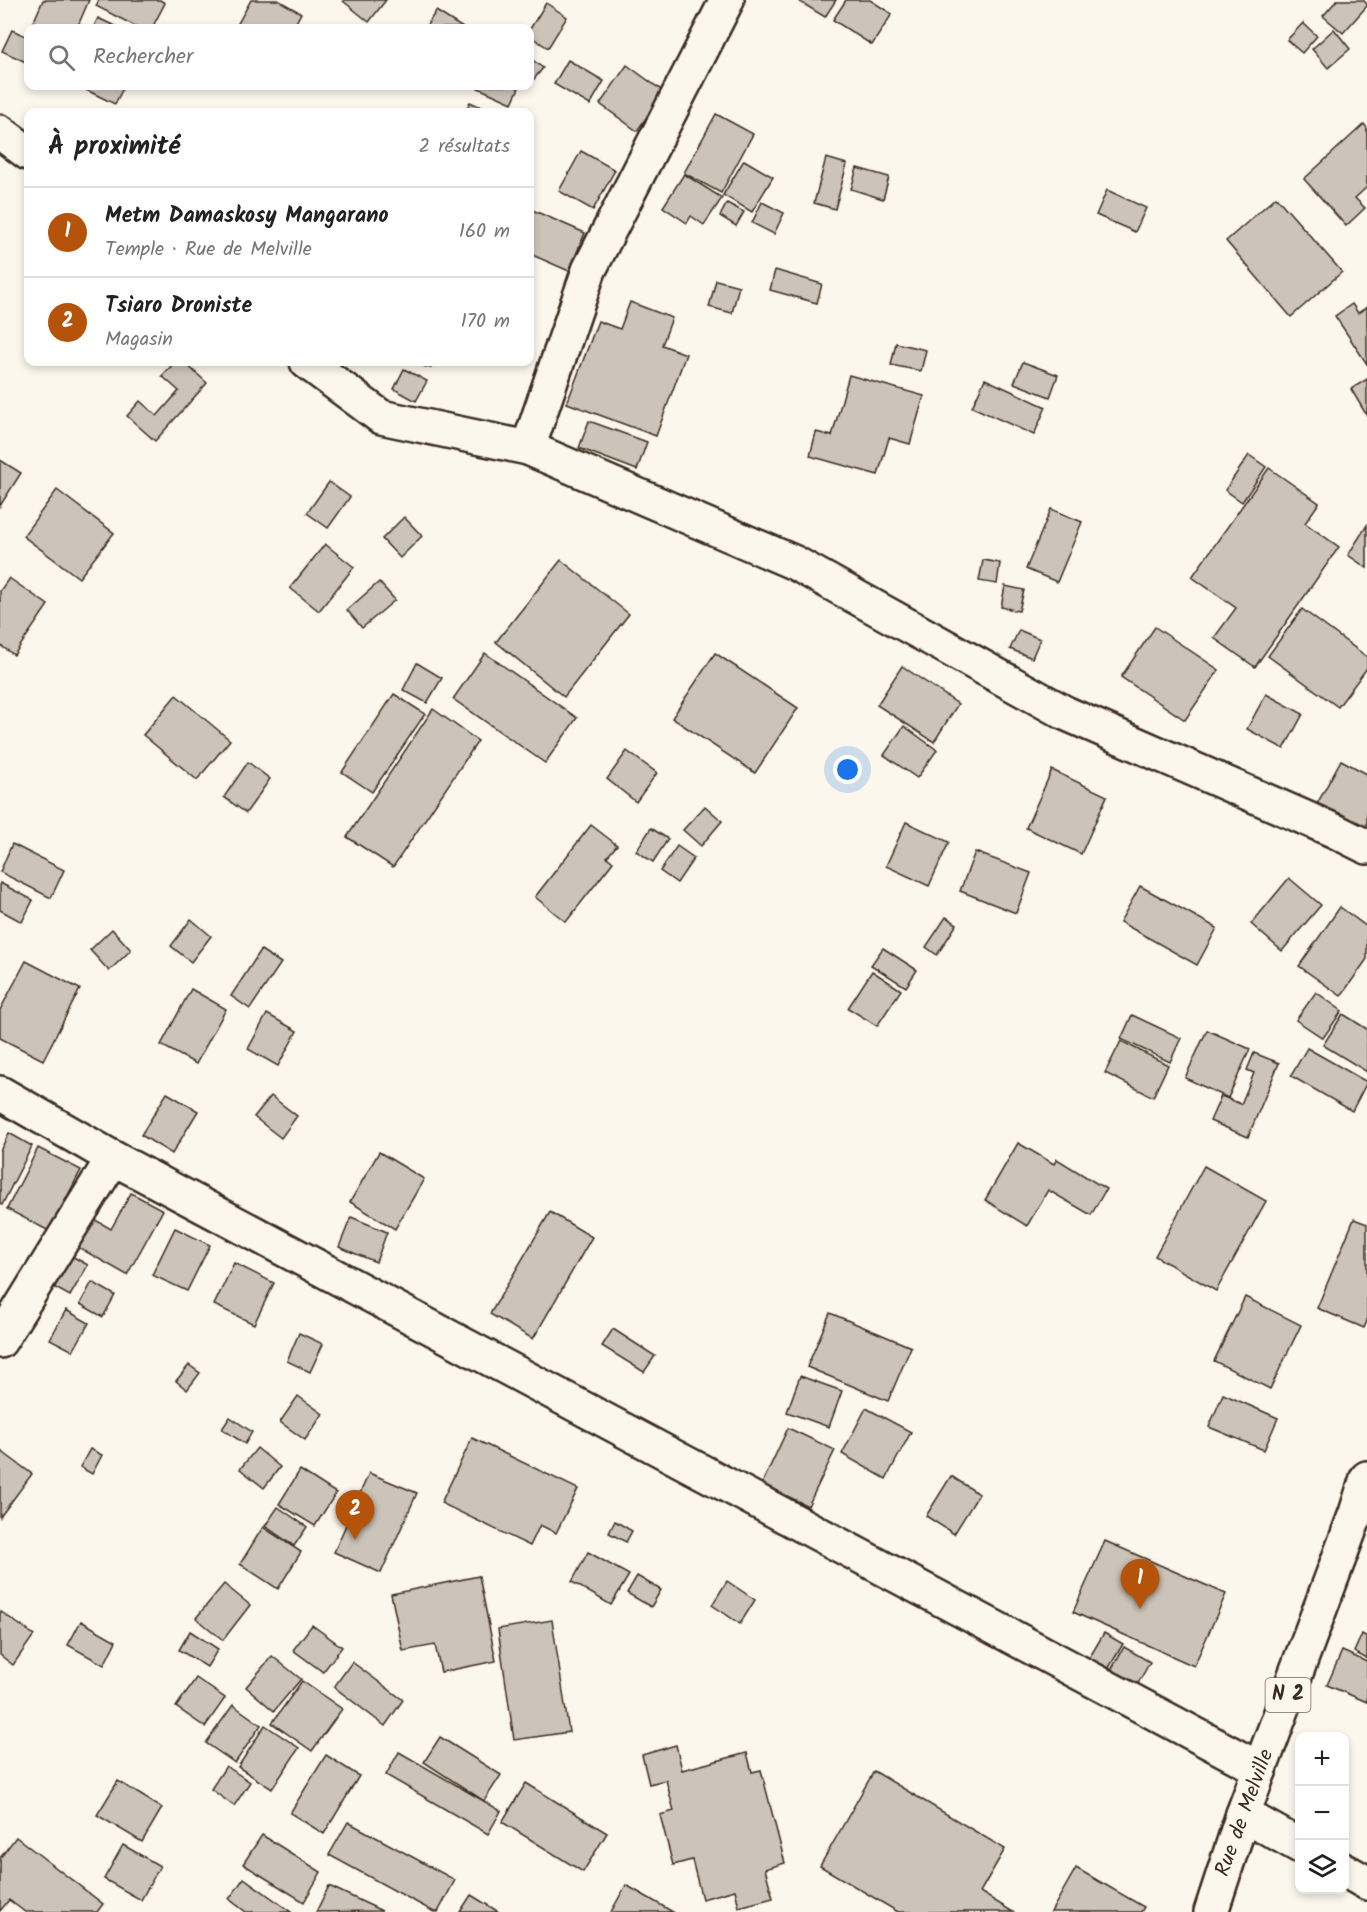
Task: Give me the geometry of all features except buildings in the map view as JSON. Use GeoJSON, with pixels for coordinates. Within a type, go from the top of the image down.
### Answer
{"type":"FeatureCollection","features":[{"type":"Feature","properties":{"kind":"street"},"geometry":{"type":"LineString","coordinates":[[528,448],[589,270],[727,0]]}},
{"type":"Feature","properties":{"kind":"street"},"geometry":{"type":"LineString","coordinates":[[0,132],[24,150]]}},
{"type":"Feature","properties":{"kind":"street"},"geometry":{"type":"LineString","coordinates":[[312,366],[381,417],[528,448],[795,563],[1065,713],[1367,847]]}},
{"type":"Feature","properties":{"kind":"street"},"geometry":{"type":"LineString","coordinates":[[0,1093],[113,1158],[1260,1769]]}},
{"type":"Feature","properties":{"kind":"street"},"geometry":{"type":"LineString","coordinates":[[0,1341],[113,1158]]}},
{"type":"Feature","properties":{"kind":"street","name":"Rue de Melville"},"geometry":{"type":"LineString","coordinates":[[1211,1912],[1243,1815],[1352,1524],[1367,1478]]}},
{"type":"Feature","properties":{"kind":"street"},"geometry":{"type":"LineString","coordinates":[[1243,1815],[1295,1844]]}},
{"type":"Feature","properties":{"kind":"street"},"geometry":{"type":"LineString","coordinates":[[1349,1873],[1367,1883]]}},
{"type":"Feature","properties":{"kind":"place","name":"Tsiaro Droniste"},"geometry":{"type":"Point","coordinates":[355,1540]}},
{"type":"Feature","properties":{"kind":"place","name":"Metm Damaskosy Mangarano"},"geometry":{"type":"Point","coordinates":[1140,1609]}}]}
